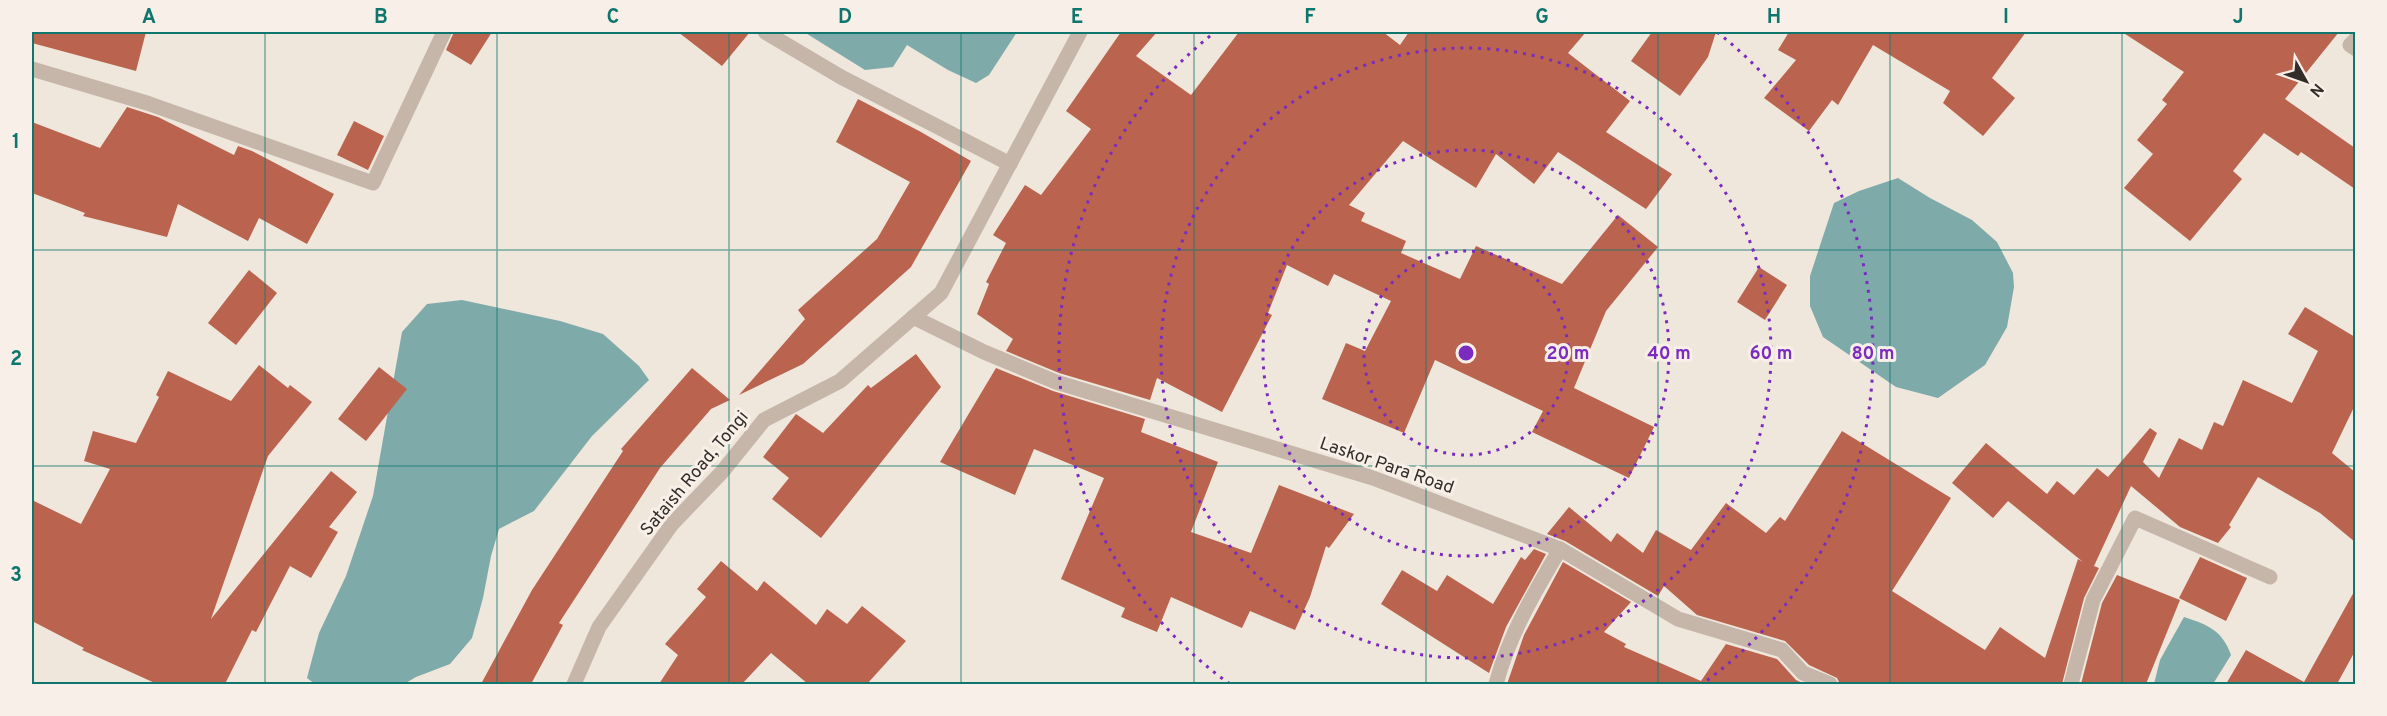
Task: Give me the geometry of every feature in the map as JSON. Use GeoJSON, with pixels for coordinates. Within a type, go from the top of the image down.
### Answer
{"type":"FeatureCollection","features":[{"type":"Feature","properties":{"kind":"street"},"geometry":{"type":"LineString","coordinates":[[32,69],[147,103],[373,183],[444,32]]}},
{"type":"Feature","properties":{"kind":"street"},"geometry":{"type":"LineString","coordinates":[[765,32],[841,76],[1010,164]]}},
{"type":"Feature","properties":{"kind":"street","name":"Sataish Road, Tongi"},"geometry":{"type":"LineString","coordinates":[[574,684],[600,627],[672,524],[722,472],[764,420],[840,381],[941,293],[1080,32]]}},
{"type":"Feature","properties":{"kind":"street"},"geometry":{"type":"LineString","coordinates":[[2355,39],[2350,45],[2355,49]]}},
{"type":"Feature","properties":{"kind":"street","name":"Laskor Para Road"},"geometry":{"type":"LineString","coordinates":[[913,318],[984,352],[1056,382],[1373,478],[1560,549],[1678,619],[1782,650],[1800,679],[1830,684]]}},
{"type":"Feature","properties":{"kind":"street"},"geometry":{"type":"LineString","coordinates":[[2071,684],[2093,600],[2134,518],[2270,577]]}},
{"type":"Feature","properties":{"kind":"street"},"geometry":{"type":"LineString","coordinates":[[1496,684],[1503,658],[1527,603],[1560,549]]}},
{"type":"Feature","properties":{"kind":"water"},"geometry":{"type":"Polygon","coordinates":[[[804,32],[1017,32],[989,75],[976,83],[948,70],[907,45],[893,67],[865,70],[804,32]]]}},
{"type":"Feature","properties":{"kind":"water"},"geometry":{"type":"Polygon","coordinates":[[[1898,178],[1972,220],[1997,242],[2013,273],[2014,287],[2007,327],[1985,365],[1938,398],[1896,387],[1823,337],[1810,306],[1810,276],[1834,203],[1859,191],[1898,178]]]}},
{"type":"Feature","properties":{"kind":"water"},"geometry":{"type":"Polygon","coordinates":[[[462,300],[560,321],[603,334],[639,366],[649,380],[592,436],[534,511],[499,529],[472,638],[450,664],[404,684],[315,684],[307,678],[319,633],[346,576],[373,496],[402,332],[427,304],[462,300]]]}},
{"type":"Feature","properties":{"kind":"water"},"geometry":{"type":"Polygon","coordinates":[[[2184,617],[2219,634],[2231,655],[2213,684],[2154,684],[2160,660],[2184,617]]]}},
{"type":"Feature","properties":{"kind":"building"},"geometry":{"type":"Polygon","coordinates":[[[32,32],[146,32],[136,71],[32,43],[32,32]]]}},
{"type":"Feature","properties":{"kind":"building"},"geometry":{"type":"Polygon","coordinates":[[[454,32],[492,32],[471,65],[446,50],[454,32]]]}},
{"type":"Feature","properties":{"kind":"building"},"geometry":{"type":"Polygon","coordinates":[[[678,32],[750,32],[722,66],[678,32]]]}},
{"type":"Feature","properties":{"kind":"building"},"geometry":{"type":"Polygon","coordinates":[[[1121,32],[1157,32],[1136,56],[1191,95],[1239,32],[1383,32],[1400,45],[1409,32],[1586,32],[1568,53],[1630,101],[1606,132],[1672,174],[1646,209],[1558,152],[1534,184],[1496,154],[1476,188],[1403,141],[1349,205],[1365,213],[1361,221],[1406,241],[1401,253],[1460,279],[1476,246],[1562,284],[1618,215],[1658,247],[1606,311],[1574,388],[1654,427],[1629,478],[1532,432],[1543,411],[1435,360],[1404,433],[1322,399],[1346,343],[1365,351],[1391,301],[1334,274],[1328,286],[1287,265],[1268,313],[1272,315],[1222,412],[1157,378],[1150,400],[1059,373],[1006,351],[1013,339],[977,314],[989,284],[986,282],[1006,243],[993,235],[1025,185],[1041,195],[1091,129],[1066,111],[1121,32]]]}},
{"type":"Feature","properties":{"kind":"building"},"geometry":{"type":"Polygon","coordinates":[[[1652,32],[1716,32],[1708,57],[1680,96],[1631,61],[1652,32]]]}},
{"type":"Feature","properties":{"kind":"building"},"geometry":{"type":"Polygon","coordinates":[[[1789,32],[2026,32],[1992,78],[2015,98],[1983,136],[1943,103],[1950,91],[1873,45],[1838,105],[1832,100],[1809,131],[1764,98],[1796,60],[1778,50],[1789,32]]]}},
{"type":"Feature","properties":{"kind":"building"},"geometry":{"type":"Polygon","coordinates":[[[2122,32],[2339,32],[2285,99],[2355,148],[2355,189],[2301,152],[2298,156],[2264,133],[2233,171],[2242,179],[2190,241],[2124,188],[2153,154],[2137,140],[2167,104],[2162,100],[2184,72],[2122,32]]]}},
{"type":"Feature","properties":{"kind":"building"},"geometry":{"type":"Polygon","coordinates":[[[858,99],[971,161],[911,267],[803,364],[739,395],[805,319],[798,310],[877,239],[910,182],[836,142],[858,99]]]}},
{"type":"Feature","properties":{"kind":"building"},"geometry":{"type":"Polygon","coordinates":[[[127,107],[158,117],[234,155],[238,146],[252,151],[334,194],[307,244],[259,218],[248,241],[178,204],[167,237],[83,216],[85,213],[32,193],[32,122],[100,148],[127,107]]]}},
{"type":"Feature","properties":{"kind":"building"},"geometry":{"type":"Polygon","coordinates":[[[354,121],[384,136],[368,170],[337,155],[354,121]]]}},
{"type":"Feature","properties":{"kind":"building"},"geometry":{"type":"Polygon","coordinates":[[[1759,267],[1787,285],[1765,320],[1737,302],[1759,267]]]}},
{"type":"Feature","properties":{"kind":"building"},"geometry":{"type":"Polygon","coordinates":[[[249,270],[277,293],[236,345],[208,323],[249,270]]]}},
{"type":"Feature","properties":{"kind":"building"},"geometry":{"type":"Polygon","coordinates":[[[2305,307],[2355,337],[2355,405],[2332,453],[2355,472],[2355,542],[2320,513],[2258,477],[2229,525],[2231,527],[2218,543],[2180,527],[2131,486],[2094,566],[2099,568],[2084,598],[2062,684],[1840,684],[1837,678],[1809,665],[1785,641],[1697,615],[1664,586],[1658,596],[1565,541],[1547,534],[1569,507],[1611,542],[1617,533],[1643,553],[1656,530],[1691,550],[1726,503],[1766,533],[1780,517],[1785,521],[1842,431],[1951,498],[1892,591],[1985,650],[2000,627],[2045,658],[2078,559],[2083,562],[2008,501],[1993,518],[1952,483],[1986,443],[2047,494],[2057,481],[2074,495],[2097,468],[2108,477],[2150,428],[2157,433],[2143,462],[2159,478],[2179,438],[2202,450],[2214,422],[2223,426],[2243,380],[2292,403],[2318,351],[2288,334],[2305,307]]]}},
{"type":"Feature","properties":{"kind":"building"},"geometry":{"type":"Polygon","coordinates":[[[916,354],[941,387],[821,538],[772,499],[789,478],[763,457],[796,414],[823,433],[868,385],[871,388],[916,354]]]}},
{"type":"Feature","properties":{"kind":"building"},"geometry":{"type":"Polygon","coordinates":[[[259,365],[288,388],[290,385],[312,402],[268,456],[211,619],[331,471],[357,492],[329,527],[338,532],[311,578],[290,566],[256,632],[252,630],[225,684],[157,684],[82,650],[84,648],[32,621],[32,500],[81,524],[110,469],[84,461],[93,431],[136,443],[159,397],[156,395],[168,371],[231,401],[259,365]]]}},
{"type":"Feature","properties":{"kind":"building"},"geometry":{"type":"Polygon","coordinates":[[[379,367],[407,389],[366,441],[338,419],[379,367]]]}},
{"type":"Feature","properties":{"kind":"building"},"geometry":{"type":"Polygon","coordinates":[[[692,368],[730,400],[711,409],[660,468],[559,623],[563,625],[531,684],[481,684],[532,590],[623,451],[621,449],[692,368]]]}},
{"type":"Feature","properties":{"kind":"building"},"geometry":{"type":"Polygon","coordinates":[[[996,368],[1053,391],[1145,419],[1141,432],[1218,462],[1191,532],[1251,553],[1279,485],[1354,514],[1329,548],[1326,546],[1310,597],[1295,630],[1250,611],[1242,628],[1171,597],[1157,632],[1121,617],[1125,608],[1061,579],[1104,478],[1034,449],[1015,495],[940,462],[996,368]]]}},
{"type":"Feature","properties":{"kind":"building"},"geometry":{"type":"Polygon","coordinates":[[[1534,549],[1546,554],[1506,627],[1489,673],[1381,604],[1402,570],[1437,591],[1447,575],[1493,604],[1521,557],[1525,560],[1534,549]]]}},
{"type":"Feature","properties":{"kind":"building"},"geometry":{"type":"Polygon","coordinates":[[[2200,557],[2247,578],[2226,621],[2179,598],[2200,557]]]}},
{"type":"Feature","properties":{"kind":"building"},"geometry":{"type":"Polygon","coordinates":[[[721,561],[757,591],[764,581],[816,625],[827,609],[847,624],[862,606],[906,641],[867,684],[808,684],[771,653],[742,684],[659,684],[678,655],[665,644],[706,597],[697,589],[721,561]]]}},
{"type":"Feature","properties":{"kind":"building"},"geometry":{"type":"Polygon","coordinates":[[[1563,562],[1631,602],[1604,632],[1626,644],[1624,647],[1701,681],[1726,644],[1777,659],[1796,680],[1805,684],[1507,684],[1524,635],[1563,562]]]}},
{"type":"Feature","properties":{"kind":"building"},"geometry":{"type":"Polygon","coordinates":[[[2117,575],[2180,600],[2146,684],[2081,684],[2102,603],[2117,575]]]}},
{"type":"Feature","properties":{"kind":"building"},"geometry":{"type":"Polygon","coordinates":[[[2355,590],[2355,651],[2337,684],[2226,684],[2246,650],[2304,682],[2355,590]]]}}]}
